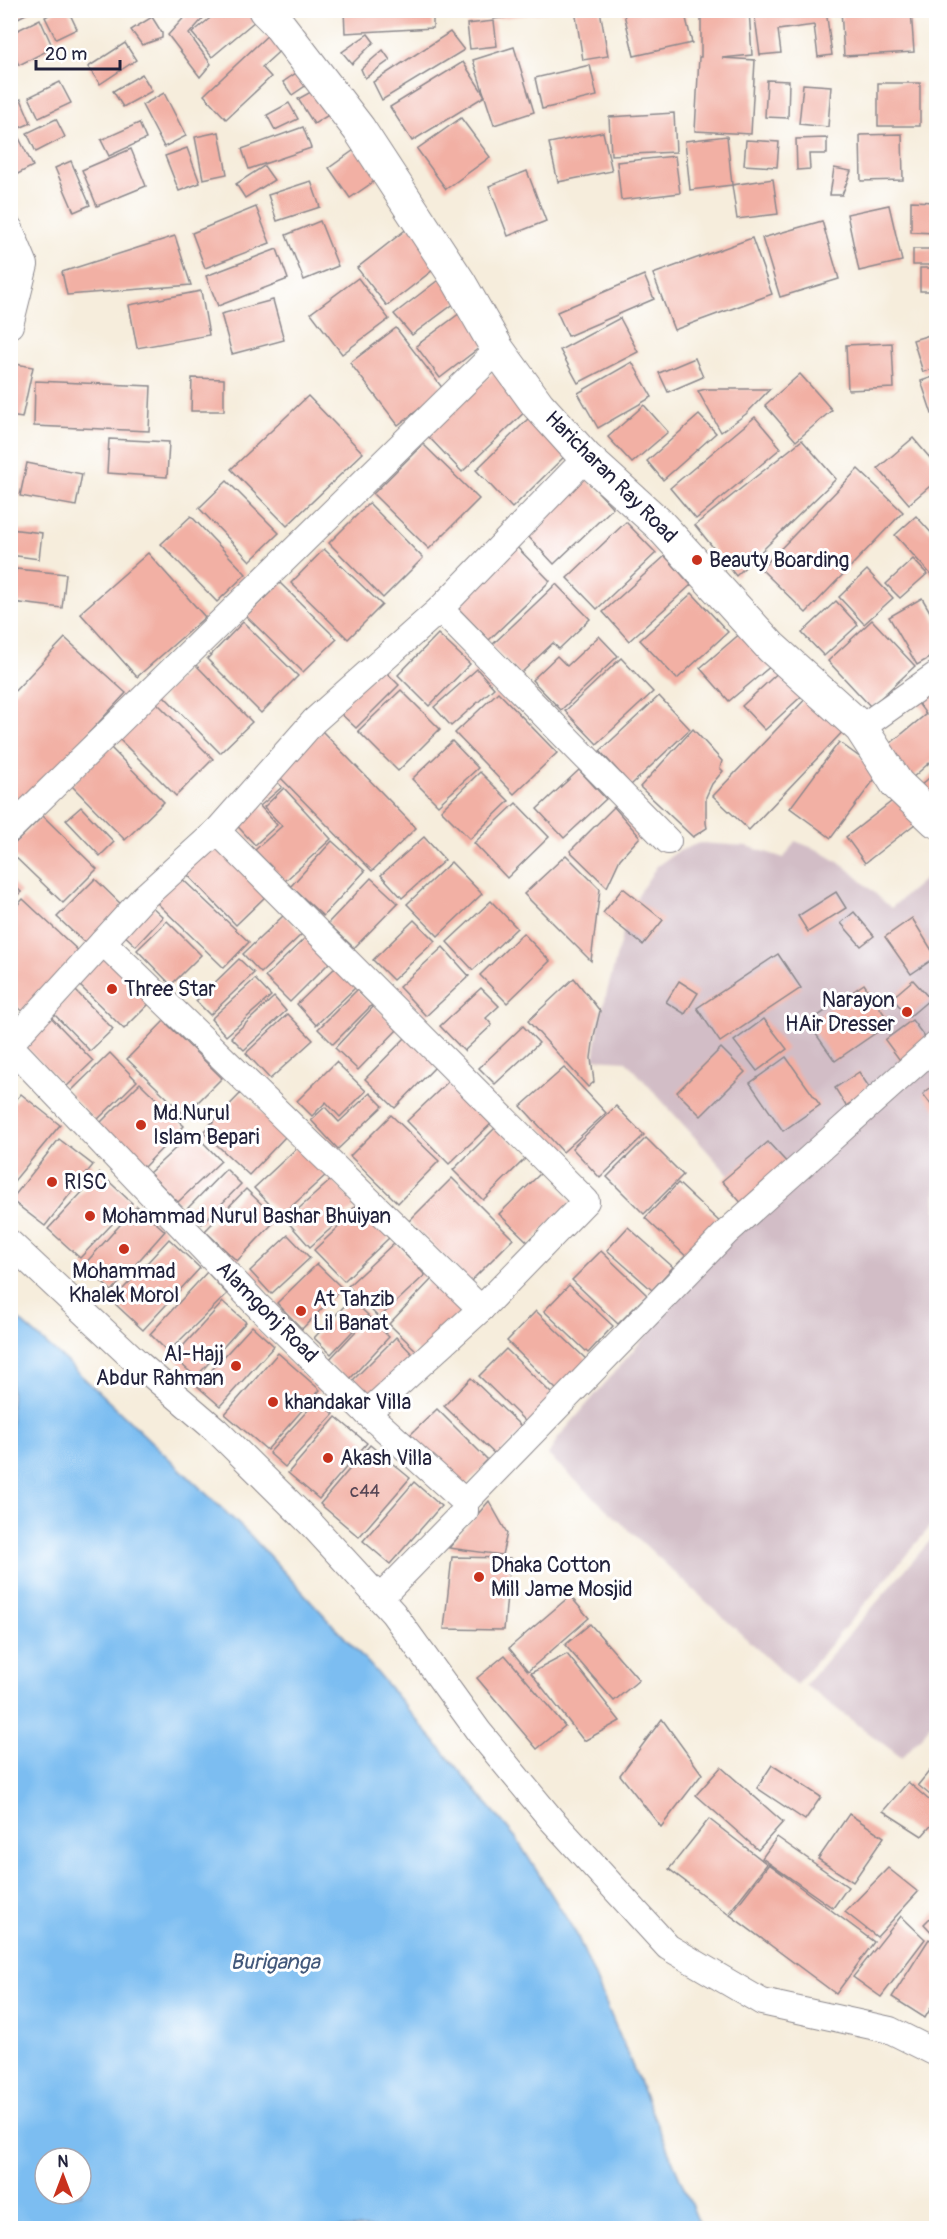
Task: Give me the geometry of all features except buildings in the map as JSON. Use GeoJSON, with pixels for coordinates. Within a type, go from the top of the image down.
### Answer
{"type":"FeatureCollection","features":[{"type":"Feature","properties":{"kind":"main road","name":"Haricharan Ray Road"},"geometry":{"type":"LineString","coordinates":[[265,10],[276,21],[359,129],[459,282],[498,350],[538,405],[586,458],[659,524],[771,647],[861,728],[897,784],[936,821]]}},
{"type":"Feature","properties":{"kind":"street"},"geometry":{"type":"LineString","coordinates":[[10,229],[25,265],[10,325]]}},
{"type":"Feature","properties":{"kind":"street"},"geometry":{"type":"LineString","coordinates":[[10,829],[498,350]]}},
{"type":"Feature","properties":{"kind":"street"},"geometry":{"type":"LineString","coordinates":[[10,1045],[143,898],[217,831],[314,722],[440,609],[586,458]]}},
{"type":"Feature","properties":{"kind":"street"},"geometry":{"type":"LineString","coordinates":[[440,609],[669,841]]}},
{"type":"Feature","properties":{"kind":"street"},"geometry":{"type":"LineString","coordinates":[[861,728],[936,675]]}},
{"type":"Feature","properties":{"kind":"street"},"geometry":{"type":"LineString","coordinates":[[217,831],[586,1201],[481,1309],[367,1413]]}},
{"type":"Feature","properties":{"kind":"street"},"geometry":{"type":"LineString","coordinates":[[103,942],[481,1309]]}},
{"type":"Feature","properties":{"kind":"street","name":"Alamgonj Road"},"geometry":{"type":"LineString","coordinates":[[10,1045],[256,1304],[367,1413],[465,1502]]}},
{"type":"Feature","properties":{"kind":"street"},"geometry":{"type":"LineString","coordinates":[[380,1598],[465,1510],[465,1502],[728,1232],[936,1045]]}},
{"type":"Feature","properties":{"kind":"street"},"geometry":{"type":"LineString","coordinates":[[10,1243],[139,1364],[216,1430],[313,1526],[393,1613],[478,1732],[551,1819],[669,1947],[762,2002],[890,2030],[936,2053]]}},
{"type":"Feature","properties":{"kind":"shaded area"},"geometry":{"type":"Polygon","coordinates":[[[795,841],[818,850],[845,866],[891,908],[936,869],[936,1520],[796,1685],[548,1455],[558,1438],[734,1233],[762,1212],[626,1061],[594,1059],[600,1018],[626,921],[638,895],[657,866],[677,852],[699,843],[747,846],[784,858],[795,841]]]}},
{"type":"Feature","properties":{"kind":"shaded area"},"geometry":{"type":"Polygon","coordinates":[[[936,1534],[936,1720],[902,1758],[805,1685],[936,1534]]]}},
{"type":"Feature","properties":{"kind":"water","name":"Buriganga"},"geometry":{"type":"Polygon","coordinates":[[[11,1313],[68,1363],[251,1536],[372,1667],[516,1838],[577,1935],[701,2228],[11,2228],[11,1313]]]}},
{"type":"Feature","properties":{"kind":"place","name":"Beauty Boarding"},"geometry":{"type":"Point","coordinates":[697,560]}},
{"type":"Feature","properties":{"kind":"place","name":"Three Star"},"geometry":{"type":"Point","coordinates":[112,989]}},
{"type":"Feature","properties":{"kind":"place","name":"Narayon HAir Dresser"},"geometry":{"type":"Point","coordinates":[907,1012]}},
{"type":"Feature","properties":{"kind":"place","name":"Md.Nurul Islam Bepari"},"geometry":{"type":"Point","coordinates":[141,1125]}},
{"type":"Feature","properties":{"kind":"place","name":"RISC"},"geometry":{"type":"Point","coordinates":[52,1182]}},
{"type":"Feature","properties":{"kind":"place","name":"Mohammad Nurul Bashar Bhuiyan"},"geometry":{"type":"Point","coordinates":[90,1216]}},
{"type":"Feature","properties":{"kind":"place","name":"Mohammad Khalek Morol"},"geometry":{"type":"Point","coordinates":[124,1249]}},
{"type":"Feature","properties":{"kind":"place","name":"At Tahzib Lil Banat"},"geometry":{"type":"Point","coordinates":[301,1311]}},
{"type":"Feature","properties":{"kind":"place","name":"Al-Hajj Abdur Rahman"},"geometry":{"type":"Point","coordinates":[236,1366]}},
{"type":"Feature","properties":{"kind":"place","name":"khandakar Villa"},"geometry":{"type":"Point","coordinates":[273,1402]}},
{"type":"Feature","properties":{"kind":"place","name":"Akash Villa"},"geometry":{"type":"Point","coordinates":[328,1458]}},
{"type":"Feature","properties":{"kind":"place","name":"Dhaka Cotton Mill Jame Mosjid"},"geometry":{"type":"Point","coordinates":[479,1577]}}]}
